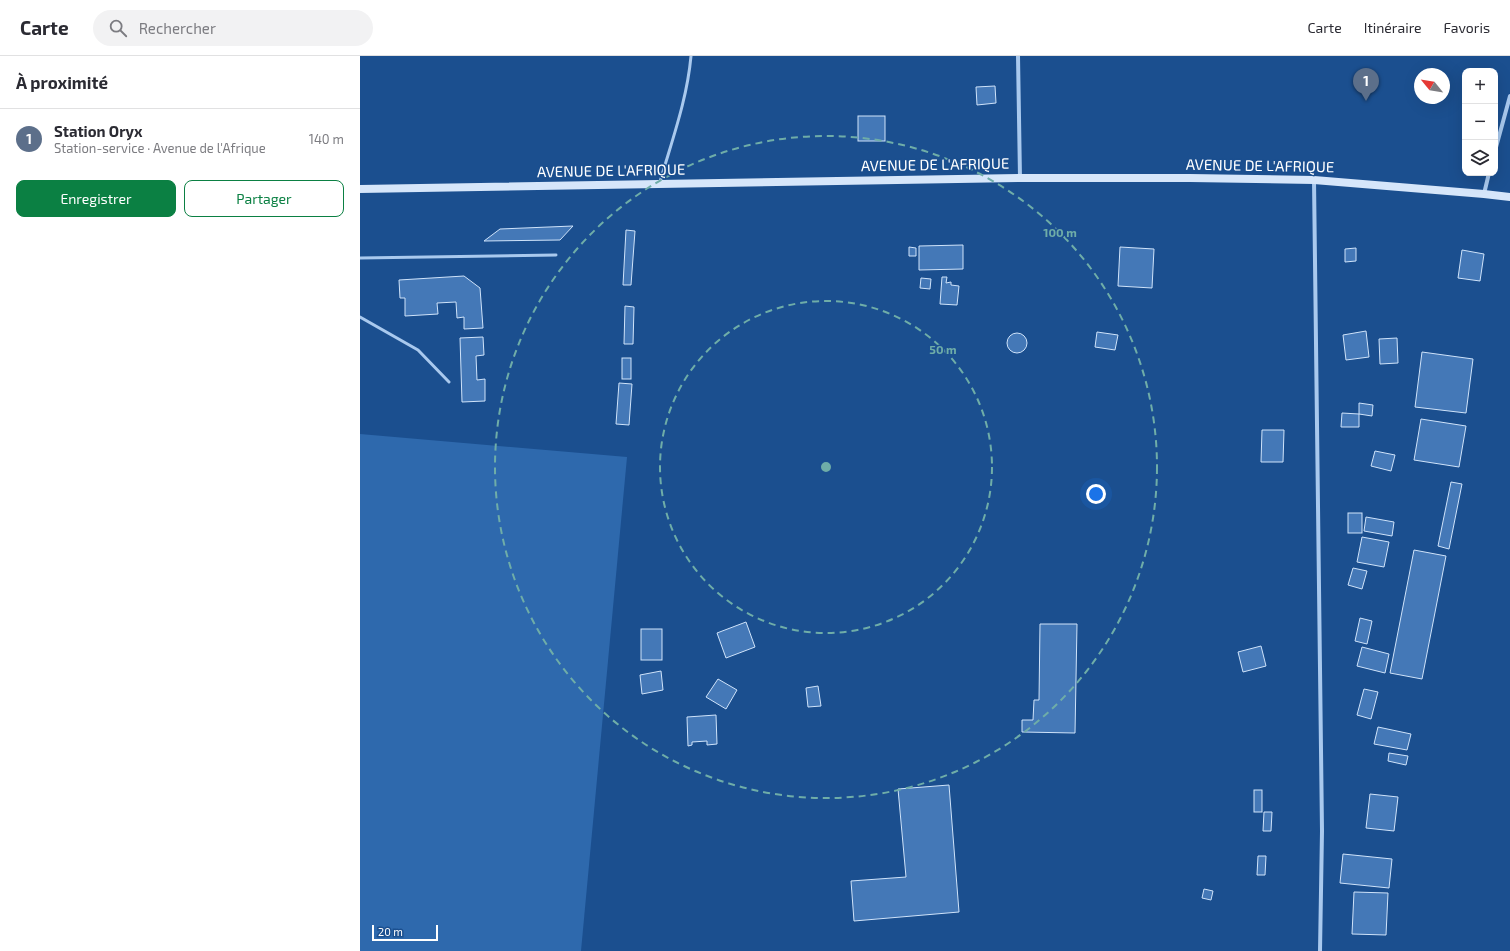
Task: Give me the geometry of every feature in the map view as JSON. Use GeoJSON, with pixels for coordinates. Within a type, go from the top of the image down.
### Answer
{"type":"FeatureCollection","features":[{"type":"Feature","properties":{"kind":"main road","name":"AVENUE DE L'AFRIQUE"},"geometry":{"type":"LineString","coordinates":[[360,189],[1020,178],[1314,180],[1510,197]]}},
{"type":"Feature","properties":{"kind":"street"},"geometry":{"type":"LineString","coordinates":[[1018,56],[1020,178]]}},
{"type":"Feature","properties":{"kind":"street"},"geometry":{"type":"LineString","coordinates":[[1498,140],[1510,96]]}},
{"type":"Feature","properties":{"kind":"street"},"geometry":{"type":"LineString","coordinates":[[1484,194],[1488,176]]}},
{"type":"Feature","properties":{"kind":"street"},"geometry":{"type":"LineString","coordinates":[[1314,180],[1322,831],[1320,951]]}},
{"type":"Feature","properties":{"kind":"lane"},"geometry":{"type":"LineString","coordinates":[[659,184],[681,114],[689,79],[691,56]]}},
{"type":"Feature","properties":{"kind":"lane"},"geometry":{"type":"LineString","coordinates":[[360,258],[556,255]]}},
{"type":"Feature","properties":{"kind":"lane"},"geometry":{"type":"LineString","coordinates":[[360,317],[418,350],[449,382]]}},
{"type":"Feature","properties":{"kind":"shaded area"},"geometry":{"type":"Polygon","coordinates":[[[360,434],[627,457],[581,951],[360,951],[360,434]]]}},
{"type":"Feature","properties":{"kind":"building"},"geometry":{"type":"Polygon","coordinates":[[[995,86],[996,103],[977,105],[976,87],[995,86]]]}},
{"type":"Feature","properties":{"kind":"building"},"geometry":{"type":"Polygon","coordinates":[[[858,116],[885,116],[885,141],[858,141],[858,116]]]}},
{"type":"Feature","properties":{"kind":"building"},"geometry":{"type":"Polygon","coordinates":[[[573,226],[560,240],[484,241],[500,229],[573,226]]]}},
{"type":"Feature","properties":{"kind":"building"},"geometry":{"type":"Polygon","coordinates":[[[626,230],[635,231],[631,285],[623,285],[626,230]]]}},
{"type":"Feature","properties":{"kind":"building"},"geometry":{"type":"Polygon","coordinates":[[[963,245],[963,269],[919,270],[919,246],[963,245]]]}},
{"type":"Feature","properties":{"kind":"building"},"geometry":{"type":"Polygon","coordinates":[[[909,247],[916,248],[916,256],[909,256],[909,247]]]}},
{"type":"Feature","properties":{"kind":"building"},"geometry":{"type":"Polygon","coordinates":[[[1120,247],[1154,249],[1152,288],[1118,286],[1120,247]]]}},
{"type":"Feature","properties":{"kind":"building"},"geometry":{"type":"Polygon","coordinates":[[[1356,248],[1356,261],[1345,262],[1345,249],[1356,248]]]}},
{"type":"Feature","properties":{"kind":"building"},"geometry":{"type":"Polygon","coordinates":[[[1462,250],[1484,254],[1480,281],[1458,278],[1462,250]]]}},
{"type":"Feature","properties":{"kind":"building"},"geometry":{"type":"Polygon","coordinates":[[[464,276],[480,288],[483,328],[464,329],[464,317],[457,318],[456,302],[437,303],[438,314],[405,316],[405,298],[400,298],[399,280],[464,276]]]}},
{"type":"Feature","properties":{"kind":"building"},"geometry":{"type":"Polygon","coordinates":[[[942,277],[947,277],[946,283],[951,282],[951,285],[959,286],[957,305],[940,304],[942,277]]]}},
{"type":"Feature","properties":{"kind":"building"},"geometry":{"type":"Polygon","coordinates":[[[921,278],[931,279],[930,289],[920,288],[921,278]]]}},
{"type":"Feature","properties":{"kind":"building"},"geometry":{"type":"Polygon","coordinates":[[[625,306],[634,307],[633,344],[624,344],[625,306]]]}},
{"type":"Feature","properties":{"kind":"building"},"geometry":{"type":"Polygon","coordinates":[[[1366,331],[1369,357],[1346,360],[1343,335],[1366,331]]]}},
{"type":"Feature","properties":{"kind":"building"},"geometry":{"type":"Polygon","coordinates":[[[1097,332],[1118,335],[1115,350],[1095,347],[1097,332]]]}},
{"type":"Feature","properties":{"kind":"building"},"geometry":{"type":"Polygon","coordinates":[[[1017,333],[1024,336],[1027,343],[1024,350],[1017,353],[1010,350],[1007,343],[1010,336],[1017,333]]]}},
{"type":"Feature","properties":{"kind":"building"},"geometry":{"type":"Polygon","coordinates":[[[483,337],[484,355],[476,356],[477,380],[485,379],[485,401],[462,402],[460,338],[483,337]]]}},
{"type":"Feature","properties":{"kind":"building"},"geometry":{"type":"Polygon","coordinates":[[[1397,338],[1398,363],[1380,364],[1379,339],[1397,338]]]}},
{"type":"Feature","properties":{"kind":"building"},"geometry":{"type":"Polygon","coordinates":[[[1422,352],[1473,359],[1466,413],[1415,407],[1422,352]]]}},
{"type":"Feature","properties":{"kind":"building"},"geometry":{"type":"Polygon","coordinates":[[[622,358],[631,358],[631,379],[622,379],[622,358]]]}},
{"type":"Feature","properties":{"kind":"building"},"geometry":{"type":"Polygon","coordinates":[[[619,383],[632,384],[629,425],[616,424],[619,383]]]}},
{"type":"Feature","properties":{"kind":"building"},"geometry":{"type":"Polygon","coordinates":[[[1359,403],[1373,405],[1372,416],[1359,414],[1359,403]]]}},
{"type":"Feature","properties":{"kind":"building"},"geometry":{"type":"Polygon","coordinates":[[[1342,413],[1359,414],[1359,427],[1341,427],[1342,413]]]}},
{"type":"Feature","properties":{"kind":"building"},"geometry":{"type":"Polygon","coordinates":[[[1421,419],[1466,426],[1459,467],[1414,460],[1421,419]]]}},
{"type":"Feature","properties":{"kind":"building"},"geometry":{"type":"Polygon","coordinates":[[[1262,430],[1284,430],[1283,462],[1261,462],[1262,430]]]}},
{"type":"Feature","properties":{"kind":"building"},"geometry":{"type":"Polygon","coordinates":[[[1375,451],[1395,455],[1391,471],[1371,466],[1375,451]]]}},
{"type":"Feature","properties":{"kind":"building"},"geometry":{"type":"Polygon","coordinates":[[[1451,482],[1462,484],[1449,549],[1438,546],[1451,482]]]}},
{"type":"Feature","properties":{"kind":"building"},"geometry":{"type":"Polygon","coordinates":[[[1348,513],[1362,513],[1362,533],[1348,533],[1348,513]]]}},
{"type":"Feature","properties":{"kind":"building"},"geometry":{"type":"Polygon","coordinates":[[[1366,517],[1394,522],[1392,536],[1364,531],[1366,517]]]}},
{"type":"Feature","properties":{"kind":"building"},"geometry":{"type":"Polygon","coordinates":[[[1362,537],[1389,542],[1384,567],[1357,562],[1362,537]]]}},
{"type":"Feature","properties":{"kind":"building"},"geometry":{"type":"Polygon","coordinates":[[[1414,550],[1446,556],[1422,679],[1390,673],[1414,550]]]}},
{"type":"Feature","properties":{"kind":"building"},"geometry":{"type":"Polygon","coordinates":[[[1353,568],[1367,571],[1362,589],[1348,585],[1353,568]]]}},
{"type":"Feature","properties":{"kind":"building"},"geometry":{"type":"Polygon","coordinates":[[[1360,618],[1372,621],[1367,644],[1355,641],[1360,618]]]}},
{"type":"Feature","properties":{"kind":"building"},"geometry":{"type":"Polygon","coordinates":[[[746,622],[755,647],[726,658],[717,633],[746,622]]]}},
{"type":"Feature","properties":{"kind":"building"},"geometry":{"type":"Polygon","coordinates":[[[1040,624],[1077,624],[1075,733],[1022,732],[1022,720],[1033,720],[1034,700],[1039,700],[1040,624]]]}},
{"type":"Feature","properties":{"kind":"building"},"geometry":{"type":"Polygon","coordinates":[[[641,629],[662,629],[662,660],[641,660],[641,629]]]}},
{"type":"Feature","properties":{"kind":"building"},"geometry":{"type":"Polygon","coordinates":[[[1261,646],[1266,666],[1243,672],[1238,652],[1261,646]]]}},
{"type":"Feature","properties":{"kind":"building"},"geometry":{"type":"Polygon","coordinates":[[[1362,647],[1389,654],[1385,673],[1357,666],[1362,647]]]}},
{"type":"Feature","properties":{"kind":"building"},"geometry":{"type":"Polygon","coordinates":[[[661,671],[663,690],[642,694],[640,675],[661,671]]]}},
{"type":"Feature","properties":{"kind":"building"},"geometry":{"type":"Polygon","coordinates":[[[718,679],[737,690],[726,709],[706,697],[718,679]]]}},
{"type":"Feature","properties":{"kind":"building"},"geometry":{"type":"Polygon","coordinates":[[[818,686],[821,706],[808,707],[806,688],[818,686]]]}},
{"type":"Feature","properties":{"kind":"building"},"geometry":{"type":"Polygon","coordinates":[[[1364,689],[1378,692],[1371,719],[1357,715],[1364,689]]]}},
{"type":"Feature","properties":{"kind":"building"},"geometry":{"type":"Polygon","coordinates":[[[716,715],[717,744],[707,745],[707,741],[692,742],[692,745],[688,746],[687,717],[716,715]]]}},
{"type":"Feature","properties":{"kind":"building"},"geometry":{"type":"Polygon","coordinates":[[[1378,727],[1411,734],[1407,750],[1374,744],[1378,727]]]}},
{"type":"Feature","properties":{"kind":"building"},"geometry":{"type":"Polygon","coordinates":[[[1389,753],[1408,756],[1406,765],[1388,761],[1389,753]]]}},
{"type":"Feature","properties":{"kind":"building"},"geometry":{"type":"Polygon","coordinates":[[[949,785],[959,912],[854,921],[851,881],[906,877],[898,789],[949,785]]]}},
{"type":"Feature","properties":{"kind":"building"},"geometry":{"type":"Polygon","coordinates":[[[1254,790],[1262,790],[1262,812],[1254,812],[1254,790]]]}},
{"type":"Feature","properties":{"kind":"building"},"geometry":{"type":"Polygon","coordinates":[[[1370,794],[1398,797],[1394,831],[1366,828],[1370,794]]]}},
{"type":"Feature","properties":{"kind":"building"},"geometry":{"type":"Polygon","coordinates":[[[1264,812],[1272,812],[1271,831],[1263,831],[1264,812]]]}},
{"type":"Feature","properties":{"kind":"building"},"geometry":{"type":"Polygon","coordinates":[[[1343,854],[1392,859],[1389,888],[1340,883],[1343,854]]]}},
{"type":"Feature","properties":{"kind":"building"},"geometry":{"type":"Polygon","coordinates":[[[1258,856],[1266,856],[1265,875],[1257,875],[1258,856]]]}},
{"type":"Feature","properties":{"kind":"building"},"geometry":{"type":"Polygon","coordinates":[[[1204,889],[1213,891],[1211,900],[1202,898],[1204,889]]]}},
{"type":"Feature","properties":{"kind":"building"},"geometry":{"type":"Polygon","coordinates":[[[1354,892],[1388,893],[1386,935],[1352,934],[1354,892]]]}},
{"type":"Feature","properties":{"kind":"place","name":"Station Oryx"},"geometry":{"type":"Point","coordinates":[1366,101]}}]}
